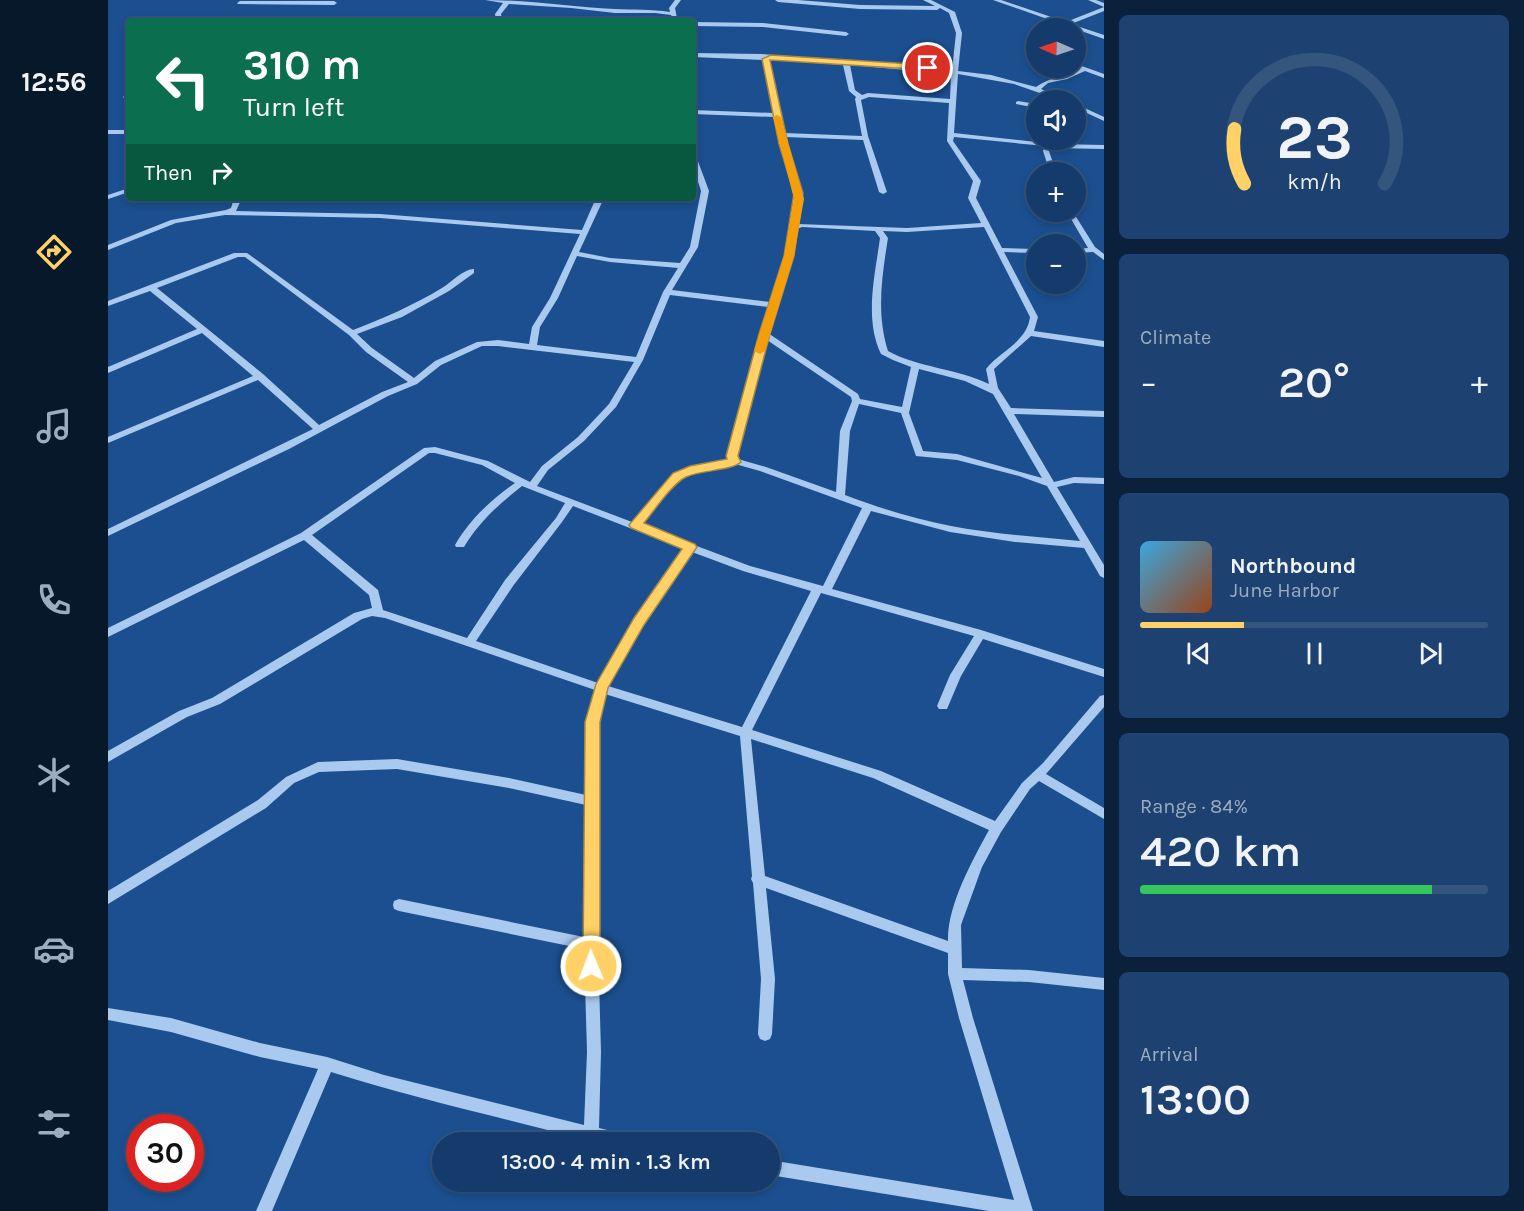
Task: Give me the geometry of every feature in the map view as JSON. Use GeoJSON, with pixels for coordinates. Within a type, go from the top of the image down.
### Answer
{"type":"FeatureCollection","features":[{"type":"Feature","properties":{"kind":"street"},"geometry":{"type":"LineString","coordinates":[[488,0],[615,11],[655,11],[673,18],[672,8],[678,0]]}},
{"type":"Feature","properties":{"kind":"street"},"geometry":{"type":"LineString","coordinates":[[778,0],[860,7],[944,8]]}},
{"type":"Feature","properties":{"kind":"street"},"geometry":{"type":"LineString","coordinates":[[926,0],[954,14],[960,33],[950,141],[977,181],[972,198],[998,250],[1032,309],[1035,324],[1030,333],[990,369],[992,382],[1104,574]]}},
{"type":"Feature","properties":{"kind":"street"},"geometry":{"type":"LineString","coordinates":[[996,0],[1049,18]]}},
{"type":"Feature","properties":{"kind":"street"},"geometry":{"type":"LineString","coordinates":[[1091,0],[1104,7]]}},
{"type":"Feature","properties":{"kind":"street"},"geometry":{"type":"LineString","coordinates":[[240,3],[335,2]]}},
{"type":"Feature","properties":{"kind":"street"},"geometry":{"type":"LineString","coordinates":[[325,18],[335,2]]}},
{"type":"Feature","properties":{"kind":"street"},"geometry":{"type":"LineString","coordinates":[[499,18],[498,14],[507,2]]}},
{"type":"Feature","properties":{"kind":"street"},"geometry":{"type":"LineString","coordinates":[[1080,18],[1104,7]]}},
{"type":"Feature","properties":{"kind":"street"},"geometry":{"type":"LineString","coordinates":[[696,24],[763,25],[846,34]]}},
{"type":"Feature","properties":{"kind":"street"},"geometry":{"type":"LineString","coordinates":[[1086,31],[1104,37]]}},
{"type":"Feature","properties":{"kind":"street"},"geometry":{"type":"LineString","coordinates":[[696,55],[766,57],[955,71],[1037,89],[1046,82],[1065,78]]}},
{"type":"Feature","properties":{"kind":"street"},"geometry":{"type":"LineString","coordinates":[[735,462],[732,456],[764,334],[797,224],[798,193],[776,115],[766,57]]}},
{"type":"Feature","properties":{"kind":"street"},"geometry":{"type":"LineString","coordinates":[[846,63],[852,91],[860,97],[953,101]]}},
{"type":"Feature","properties":{"kind":"street"},"geometry":{"type":"LineString","coordinates":[[1086,70],[1104,76]]}},
{"type":"Feature","properties":{"kind":"street"},"geometry":{"type":"LineString","coordinates":[[860,97],[857,102],[865,138],[882,192]]}},
{"type":"Feature","properties":{"kind":"street"},"geometry":{"type":"LineString","coordinates":[[1018,103],[1026,104]]}},
{"type":"Feature","properties":{"kind":"street"},"geometry":{"type":"LineString","coordinates":[[1086,110],[1104,119]]}},
{"type":"Feature","properties":{"kind":"street"},"geometry":{"type":"LineString","coordinates":[[696,112],[776,115]]}},
{"type":"Feature","properties":{"kind":"street"},"geometry":{"type":"LineString","coordinates":[[108,132],[126,132]]}},
{"type":"Feature","properties":{"kind":"street"},"geometry":{"type":"LineString","coordinates":[[781,135],[865,138]]}},
{"type":"Feature","properties":{"kind":"street"},"geometry":{"type":"LineString","coordinates":[[951,135],[1026,142]]}},
{"type":"Feature","properties":{"kind":"street"},"geometry":{"type":"LineString","coordinates":[[1086,146],[1104,147]]}},
{"type":"Feature","properties":{"kind":"street"},"geometry":{"type":"LineString","coordinates":[[460,545],[466,534],[500,497],[527,484],[581,439],[613,405],[639,360],[667,292],[694,247],[705,191],[696,165]]}},
{"type":"Feature","properties":{"kind":"street"},"geometry":{"type":"LineString","coordinates":[[110,195],[126,191]]}},
{"type":"Feature","properties":{"kind":"street"},"geometry":{"type":"LineString","coordinates":[[696,191],[705,191]]}},
{"type":"Feature","properties":{"kind":"street"},"geometry":{"type":"LineString","coordinates":[[226,213],[235,207],[237,201]]}},
{"type":"Feature","properties":{"kind":"street"},"geometry":{"type":"LineString","coordinates":[[533,347],[532,337],[545,309],[554,298],[568,265],[576,254],[583,232],[599,201]]}},
{"type":"Feature","properties":{"kind":"street"},"geometry":{"type":"LineString","coordinates":[[108,248],[186,218],[226,213],[380,216],[583,232]]}},
{"type":"Feature","properties":{"kind":"street"},"geometry":{"type":"LineString","coordinates":[[1077,222],[1095,250],[1104,258]]}},
{"type":"Feature","properties":{"kind":"street"},"geometry":{"type":"LineString","coordinates":[[797,224],[878,230],[985,225]]}},
{"type":"Feature","properties":{"kind":"street"},"geometry":{"type":"LineString","coordinates":[[878,230],[884,238],[878,286],[877,323],[883,348],[889,355],[982,383],[996,392]]}},
{"type":"Feature","properties":{"kind":"street"},"geometry":{"type":"LineString","coordinates":[[998,250],[1026,251]]}},
{"type":"Feature","properties":{"kind":"street"},"geometry":{"type":"LineString","coordinates":[[1086,250],[1095,250]]}},
{"type":"Feature","properties":{"kind":"street"},"geometry":{"type":"LineString","coordinates":[[576,254],[610,260],[683,266]]}},
{"type":"Feature","properties":{"kind":"street"},"geometry":{"type":"LineString","coordinates":[[108,304],[237,255],[247,255],[352,333],[360,344],[414,382]]}},
{"type":"Feature","properties":{"kind":"street"},"geometry":{"type":"LineString","coordinates":[[352,333],[399,315],[446,289],[471,271]]}},
{"type":"Feature","properties":{"kind":"street"},"geometry":{"type":"LineString","coordinates":[[152,288],[182,315],[260,376],[317,428]]}},
{"type":"Feature","properties":{"kind":"street"},"geometry":{"type":"LineString","coordinates":[[667,292],[773,305]]}},
{"type":"Feature","properties":{"kind":"street"},"geometry":{"type":"LineString","coordinates":[[108,370],[203,330]]}},
{"type":"Feature","properties":{"kind":"street"},"geometry":{"type":"LineString","coordinates":[[1030,333],[1104,344]]}},
{"type":"Feature","properties":{"kind":"street"},"geometry":{"type":"LineString","coordinates":[[764,334],[852,392],[856,400],[845,431],[840,497]]}},
{"type":"Feature","properties":{"kind":"street"},"geometry":{"type":"LineString","coordinates":[[108,533],[414,382],[438,363],[480,344],[498,343],[639,360]]}},
{"type":"Feature","properties":{"kind":"street"},"geometry":{"type":"LineString","coordinates":[[916,364],[906,411],[908,425],[920,454],[957,457],[1022,474],[1039,482],[1053,485],[1074,480],[1104,481]]}},
{"type":"Feature","properties":{"kind":"street"},"geometry":{"type":"LineString","coordinates":[[108,440],[260,376]]}},
{"type":"Feature","properties":{"kind":"street"},"geometry":{"type":"LineString","coordinates":[[982,383],[992,382]]}},
{"type":"Feature","properties":{"kind":"street"},"geometry":{"type":"LineString","coordinates":[[856,400],[906,411]]}},
{"type":"Feature","properties":{"kind":"street"},"geometry":{"type":"LineString","coordinates":[[1007,411],[1104,414]]}},
{"type":"Feature","properties":{"kind":"street"},"geometry":{"type":"LineString","coordinates":[[108,633],[305,535],[427,450],[435,450],[476,460],[502,470],[527,484],[747,569],[981,634],[1104,673]]}},
{"type":"Feature","properties":{"kind":"street"},"geometry":{"type":"LineString","coordinates":[[635,525],[678,476],[694,469],[735,462],[757,467],[868,507],[950,529],[1015,539],[1087,544]]}},
{"type":"Feature","properties":{"kind":"street"},"geometry":{"type":"LineString","coordinates":[[469,643],[509,583],[559,520],[571,501]]}},
{"type":"Feature","properties":{"kind":"street"},"geometry":{"type":"LineString","coordinates":[[765,1034],[768,979],[757,879],[754,816],[744,732],[868,507]]}},
{"type":"Feature","properties":{"kind":"street"},"geometry":{"type":"LineString","coordinates":[[305,535],[374,593],[378,612]]}},
{"type":"Feature","properties":{"kind":"street"},"geometry":{"type":"LineString","coordinates":[[591,1132],[594,1052],[591,944],[592,722],[601,688],[639,622],[690,547]]}},
{"type":"Feature","properties":{"kind":"street"},"geometry":{"type":"LineString","coordinates":[[108,757],[183,714],[216,701],[358,616],[378,612],[601,688],[877,774],[997,828]]}},
{"type":"Feature","properties":{"kind":"street"},"geometry":{"type":"LineString","coordinates":[[943,706],[956,675],[981,634]]}},
{"type":"Feature","properties":{"kind":"street"},"geometry":{"type":"LineString","coordinates":[[780,1170],[1024,1210],[955,974],[954,925],[976,866],[997,828],[1026,786],[1103,702]]}},
{"type":"Feature","properties":{"kind":"street"},"geometry":{"type":"LineString","coordinates":[[108,898],[262,804],[290,780],[318,767],[397,765],[509,783],[592,801]]}},
{"type":"Feature","properties":{"kind":"street"},"geometry":{"type":"LineString","coordinates":[[1038,775],[1104,814]]}},
{"type":"Feature","properties":{"kind":"street"},"geometry":{"type":"LineString","coordinates":[[757,879],[955,950]]}},
{"type":"Feature","properties":{"kind":"street"},"geometry":{"type":"LineString","coordinates":[[399,905],[591,944]]}},
{"type":"Feature","properties":{"kind":"street"},"geometry":{"type":"LineString","coordinates":[[955,974],[1029,976],[1104,984]]}},
{"type":"Feature","properties":{"kind":"street"},"geometry":{"type":"LineString","coordinates":[[108,1014],[171,1025],[260,1050],[327,1064],[384,1082],[584,1132]]}},
{"type":"Feature","properties":{"kind":"street"},"geometry":{"type":"LineString","coordinates":[[264,1211],[327,1064]]}},
{"type":"Feature","properties":{"kind":"slow traffic"},"geometry":{"type":"LineString","coordinates":[[760,351],[789,256],[799,199],[777,117]]}},
{"type":"Feature","properties":{"kind":"route"},"geometry":{"type":"LineString","coordinates":[[591,966],[594,745],[592,722],[601,688],[639,622],[690,547],[635,525],[678,476],[694,469],[735,462],[732,456],[764,334],[789,256],[795,227],[798,193],[783,144],[766,59],[771,57],[803,58],[866,65],[928,68]]}}]}
